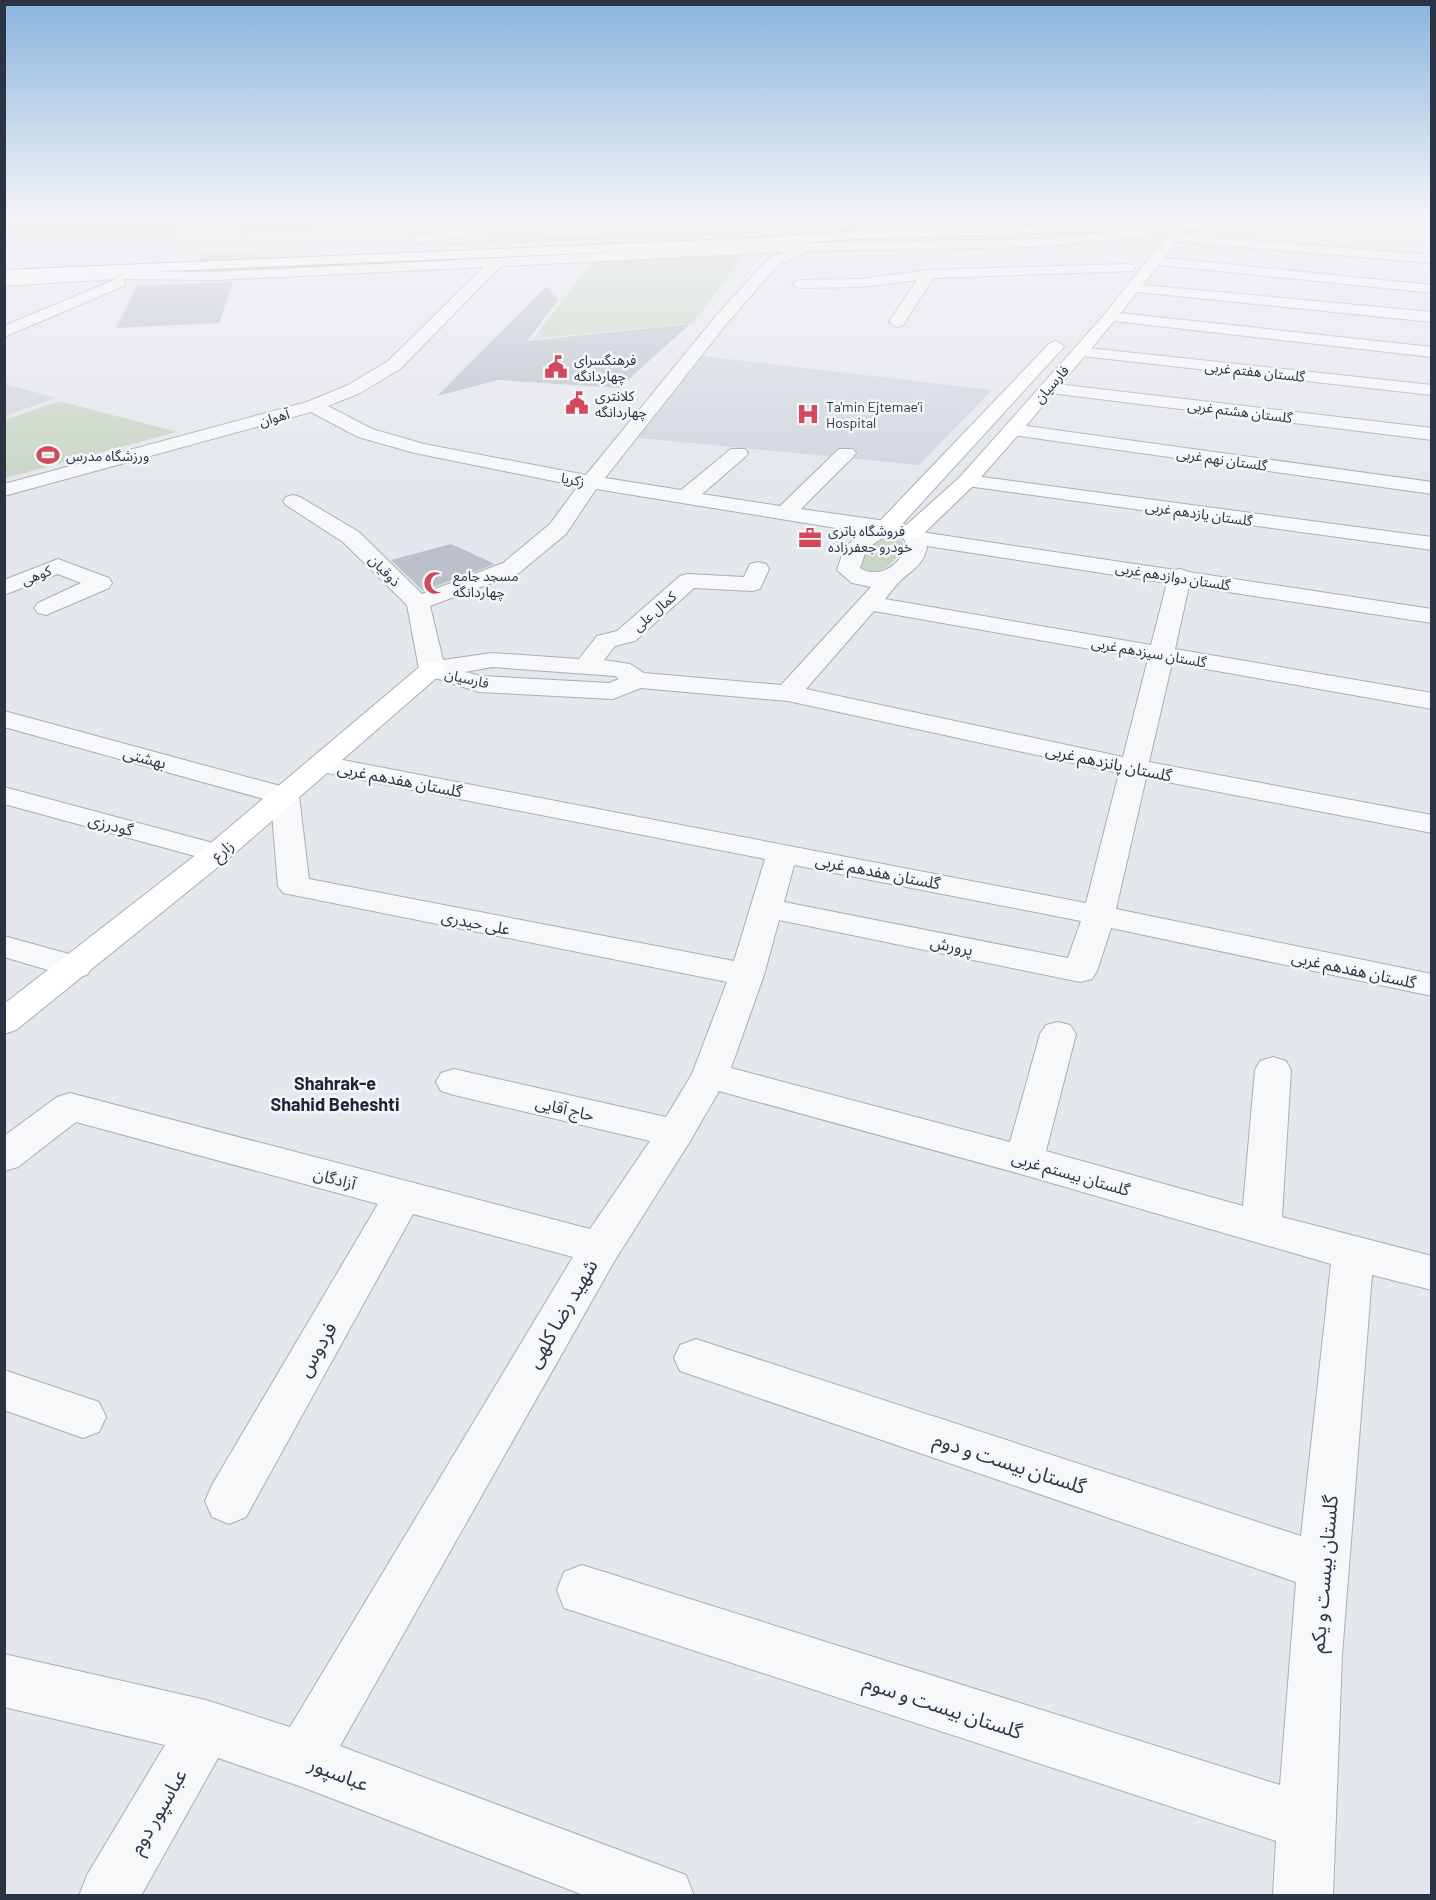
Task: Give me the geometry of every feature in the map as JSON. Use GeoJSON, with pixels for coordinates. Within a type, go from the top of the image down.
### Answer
{"type":"FeatureCollection","features":[{"type":"Feature","properties":{"kind":"main road","name":"فارسیان"},"geometry":{"type":"LineString","coordinates":[[913,536],[967,481],[1121,304]]}},
{"type":"Feature","properties":{"kind":"main road","name":"فارسیان"},"geometry":{"type":"LineString","coordinates":[[885,529],[1064,337]]}},
{"type":"Feature","properties":{"kind":"main road","name":"زارع"},"geometry":{"type":"LineString","coordinates":[[4,1022],[217,854],[432,669]]}},
{"type":"Feature","properties":{"kind":"street"},"geometry":{"type":"LineString","coordinates":[[4,332],[70,304]]}},
{"type":"Feature","properties":{"kind":"street","name":"آهوان"},"geometry":{"type":"LineString","coordinates":[[4,490],[312,406],[354,389],[394,364],[455,304]]}},
{"type":"Feature","properties":{"kind":"street"},"geometry":{"type":"LineString","coordinates":[[432,669],[418,603],[511,568],[558,529],[591,482],[736,304]]}},
{"type":"Feature","properties":{"kind":"street"},"geometry":{"type":"LineString","coordinates":[[897,322],[909,304]]}},
{"type":"Feature","properties":{"kind":"street"},"geometry":{"type":"LineString","coordinates":[[1294,304],[1431,317]]}},
{"type":"Feature","properties":{"kind":"street"},"geometry":{"type":"LineString","coordinates":[[1110,317],[1431,352]]}},
{"type":"Feature","properties":{"kind":"street","name":"گلستان هفتم غربی"},"geometry":{"type":"LineString","coordinates":[[1079,352],[1431,390]]}},
{"type":"Feature","properties":{"kind":"street","name":"گلستان هشتم غربی"},"geometry":{"type":"LineString","coordinates":[[1048,388],[1431,434]]}},
{"type":"Feature","properties":{"kind":"street","name":"زکریا"},"geometry":{"type":"LineString","coordinates":[[312,406],[365,434],[422,449],[591,482],[885,529]]}},
{"type":"Feature","properties":{"kind":"street","name":"گلستان نهم غربی"},"geometry":{"type":"LineString","coordinates":[[1012,430],[1431,488]]}},
{"type":"Feature","properties":{"kind":"street"},"geometry":{"type":"LineString","coordinates":[[684,498],[738,453]]}},
{"type":"Feature","properties":{"kind":"street"},"geometry":{"type":"LineString","coordinates":[[784,514],[846,453]]}},
{"type":"Feature","properties":{"kind":"street","name":"گلستان یازدهم غربی"},"geometry":{"type":"LineString","coordinates":[[967,481],[1431,544]]}},
{"type":"Feature","properties":{"kind":"street","name":"ذوقیان"},"geometry":{"type":"LineString","coordinates":[[294,501],[351,537],[418,603]]}},
{"type":"Feature","properties":{"kind":"street","name":"زکریا"},"geometry":{"type":"LineString","coordinates":[[841,523],[865,537]]}},
{"type":"Feature","properties":{"kind":"street"},"geometry":{"type":"LineString","coordinates":[[828,646],[850,555],[865,537],[885,529]]}},
{"type":"Feature","properties":{"kind":"street","name":"گلستان دوازدهم غربی"},"geometry":{"type":"LineString","coordinates":[[885,529],[913,536],[1431,616]]}},
{"type":"Feature","properties":{"kind":"street"},"geometry":{"type":"LineString","coordinates":[[788,693],[867,603],[892,577],[906,567],[917,547],[913,536]]}},
{"type":"Feature","properties":{"kind":"street","name":"کوهی"},"geometry":{"type":"LineString","coordinates":[[4,588],[58,566],[101,583],[46,608]]}},
{"type":"Feature","properties":{"kind":"street","name":"کمال علی"},"geometry":{"type":"LineString","coordinates":[[586,666],[606,641],[626,636],[688,581],[752,584],[758,569]]}},
{"type":"Feature","properties":{"kind":"street"},"geometry":{"type":"LineString","coordinates":[[1099,915],[1180,576]]}},
{"type":"Feature","properties":{"kind":"street"},"geometry":{"type":"LineString","coordinates":[[843,588],[855,577],[874,581],[892,577]]}},
{"type":"Feature","properties":{"kind":"street","name":"گلستان سیزدهم غربی"},"geometry":{"type":"LineString","coordinates":[[867,603],[1431,701]]}},
{"type":"Feature","properties":{"kind":"street","name":"فارسیان"},"geometry":{"type":"LineString","coordinates":[[432,669],[492,660],[586,666],[621,669],[638,680],[788,693]]}},
{"type":"Feature","properties":{"kind":"street","name":"فارسیان"},"geometry":{"type":"LineString","coordinates":[[432,669],[479,684],[591,690],[613,691],[638,680]]}},
{"type":"Feature","properties":{"kind":"street","name":"گلستان پانزدهم غربی"},"geometry":{"type":"LineString","coordinates":[[788,693],[1134,768],[1431,824]]}},
{"type":"Feature","properties":{"kind":"street","name":"بهشتی"},"geometry":{"type":"LineString","coordinates":[[4,718],[285,796]]}},
{"type":"Feature","properties":{"kind":"street","name":"گلستان هفدهم غربی"},"geometry":{"type":"LineString","coordinates":[[322,764],[1099,915],[1431,985]]}},
{"type":"Feature","properties":{"kind":"street","name":"گودرزی"},"geometry":{"type":"LineString","coordinates":[[4,795],[217,854]]}},
{"type":"Feature","properties":{"kind":"street","name":"علی حیدری"},"geometry":{"type":"LineString","coordinates":[[285,796],[294,886],[747,975]]}},
{"type":"Feature","properties":{"kind":"street","name":"شهید رضا کلهی"},"geometry":{"type":"LineString","coordinates":[[302,1759],[600,1248],[676,1133],[710,1075],[747,975],[782,852]]}},
{"type":"Feature","properties":{"kind":"street","name":"پرورش"},"geometry":{"type":"LineString","coordinates":[[766,908],[1080,971],[1099,915]]}},
{"type":"Feature","properties":{"kind":"street"},"geometry":{"type":"LineString","coordinates":[[4,946],[75,967]]}},
{"type":"Feature","properties":{"kind":"street"},"geometry":{"type":"LineString","coordinates":[[1024,1160],[1058,1034]]}},
{"type":"Feature","properties":{"kind":"street"},"geometry":{"type":"LineString","coordinates":[[1262,1227],[1273,1071]]}},
{"type":"Feature","properties":{"kind":"street","name":"گلستان بیستم غربی"},"geometry":{"type":"LineString","coordinates":[[710,1075],[1024,1160],[1353,1254],[1431,1273]]}},
{"type":"Feature","properties":{"kind":"street","name":"حاج آقایی"},"geometry":{"type":"LineString","coordinates":[[454,1082],[676,1133]]}},
{"type":"Feature","properties":{"kind":"street","name":"آزادگان"},"geometry":{"type":"LineString","coordinates":[[4,1157],[70,1107],[600,1248]]}},
{"type":"Feature","properties":{"kind":"street","name":"فردوس"},"geometry":{"type":"LineString","coordinates":[[229,1502],[403,1196]]}},
{"type":"Feature","properties":{"kind":"street","name":"گلستان بیست و یکم"},"geometry":{"type":"LineString","coordinates":[[1303,1896],[1305,1822],[1323,1567],[1353,1254]]}},
{"type":"Feature","properties":{"kind":"street","name":"گلستان بیست و دوم"},"geometry":{"type":"LineString","coordinates":[[696,1358],[1323,1567]]}},
{"type":"Feature","properties":{"kind":"street"},"geometry":{"type":"LineString","coordinates":[[4,1390],[83,1418]]}},
{"type":"Feature","properties":{"kind":"street","name":"گلستان بیست و سوم"},"geometry":{"type":"LineString","coordinates":[[582,1590],[1305,1822]]}},
{"type":"Feature","properties":{"kind":"street","name":"عباسپور"},"geometry":{"type":"LineString","coordinates":[[4,1680],[206,1727],[302,1759],[665,1896]]}},
{"type":"Feature","properties":{"kind":"street","name":"عباسپور دوم"},"geometry":{"type":"LineString","coordinates":[[108,1896],[206,1727]]}},
{"type":"Feature","properties":{"kind":"shaded area","name":"Ta'min Ejtemae'i Hospital"},"geometry":{"type":"Polygon","coordinates":[[[693,355],[992,390],[919,465],[629,437],[693,355]]]}},
{"type":"Feature","properties":{"kind":"shaded area"},"geometry":{"type":"Polygon","coordinates":[[[5,384],[56,398],[5,416],[5,384]]]}},
{"type":"Feature","properties":{"kind":"green space"},"geometry":{"type":"Polygon","coordinates":[[[560,304],[708,304],[693,323],[533,339],[560,304]]]}},
{"type":"Feature","properties":{"kind":"green space","name":"ورزشگاه مدرس"},"geometry":{"type":"Polygon","coordinates":[[[59,401],[177,432],[5,478],[5,420],[59,401]]]}},
{"type":"Feature","properties":{"kind":"green space"},"geometry":{"type":"Polygon","coordinates":[[[884,536],[903,542],[904,546],[896,558],[880,571],[867,572],[859,569],[867,549],[884,536]]]}},
{"type":"Feature","properties":{"kind":"building"},"geometry":{"type":"Polygon","coordinates":[[[128,304],[226,304],[219,323],[116,328],[128,304]]]}},
{"type":"Feature","properties":{"kind":"building"},"geometry":{"type":"Polygon","coordinates":[[[529,304],[555,304],[527,341],[690,324],[619,388],[498,380],[437,396],[529,304]]]}},
{"type":"Feature","properties":{"kind":"building","name":"مسجد جامع چهاردانگه"},"geometry":{"type":"Polygon","coordinates":[[[451,544],[495,564],[423,591],[391,560],[451,544]]]}},
{"type":"Feature","properties":{"kind":"place","name":"فرهنگسرای چهاردانگه"},"geometry":{"type":"Point","coordinates":[556,367]}},
{"type":"Feature","properties":{"kind":"place","name":"کلانتری چهاردانگه"},"geometry":{"type":"Point","coordinates":[577,403]}},
{"type":"Feature","properties":{"kind":"place","name":"Ta'min Ejtemae'i Hospital"},"geometry":{"type":"Point","coordinates":[808,414]}},
{"type":"Feature","properties":{"kind":"place","name":"ورزشگاه مدرس"},"geometry":{"type":"Point","coordinates":[48,455]}},
{"type":"Feature","properties":{"kind":"place","name":"فروشگاه باتری خودرو جعفرزاده"},"geometry":{"type":"Point","coordinates":[810,538]}},
{"type":"Feature","properties":{"kind":"place","name":"مسجد جامع چهاردانگه"},"geometry":{"type":"Point","coordinates":[435,583]}},
{"type":"Feature","properties":{"kind":"district","name":"Shahrak-e Shahid Beheshti"},"geometry":{"type":"Point","coordinates":[335,1093]}}]}
